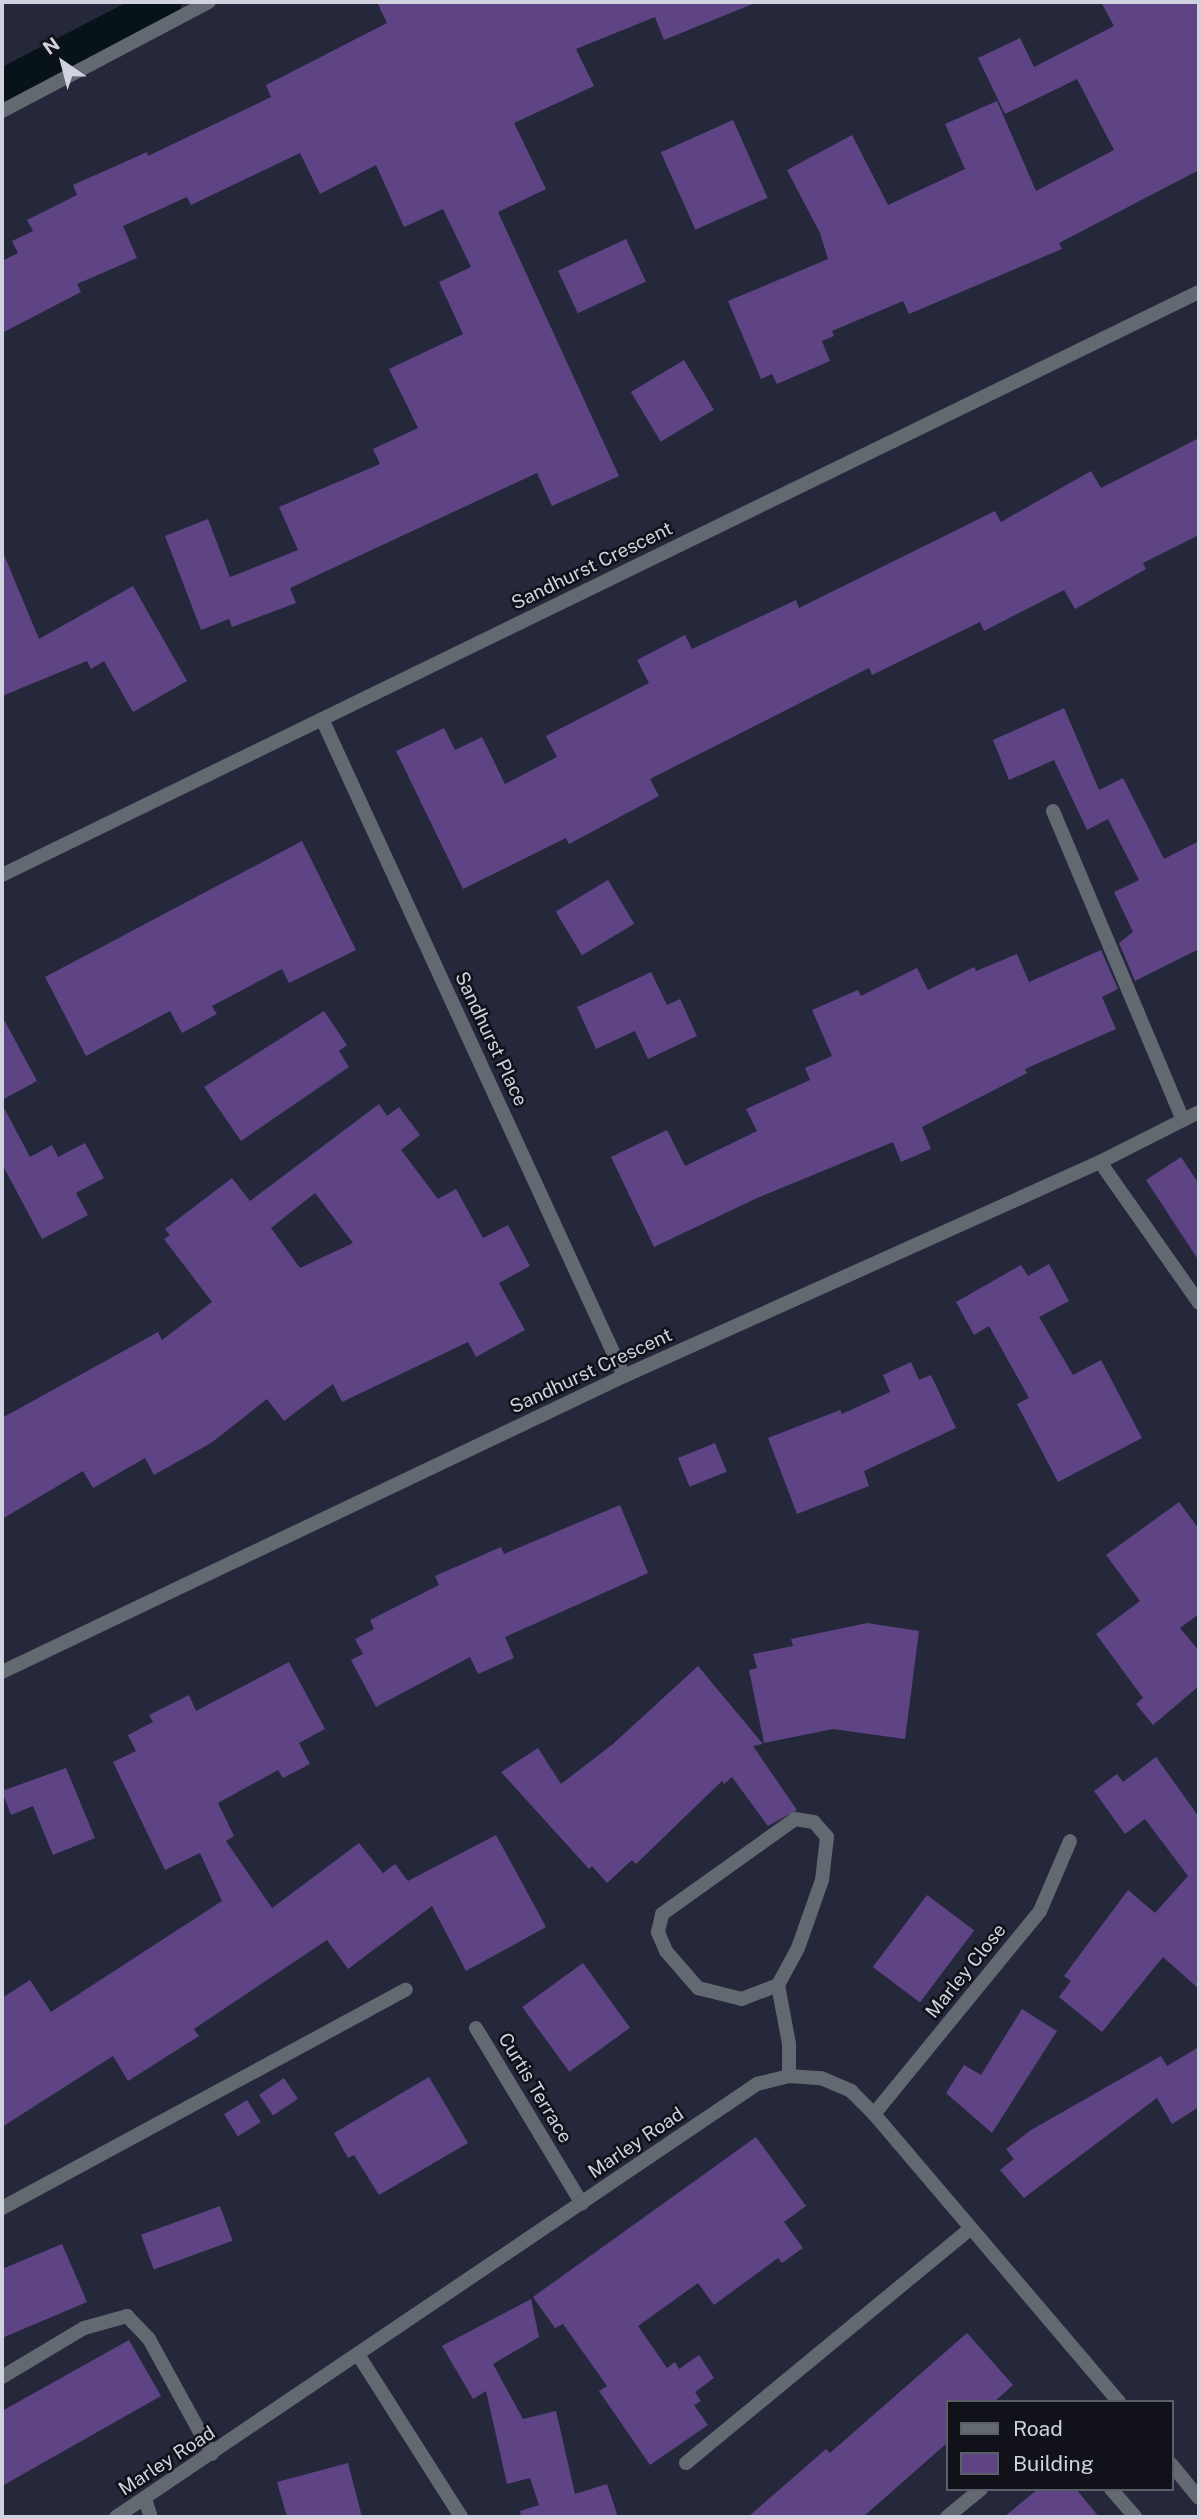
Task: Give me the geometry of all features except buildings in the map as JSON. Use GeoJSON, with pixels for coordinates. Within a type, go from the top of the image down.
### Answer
{"type":"FeatureCollection","features":[{"type":"Feature","properties":{"kind":"street"},"geometry":{"type":"LineString","coordinates":[[2,111],[209,2]]}},
{"type":"Feature","properties":{"kind":"street","name":"Sandhurst Crescent"},"geometry":{"type":"LineString","coordinates":[[2,875],[1199,292]]}},
{"type":"Feature","properties":{"kind":"street","name":"Sandhurst Place"},"geometry":{"type":"LineString","coordinates":[[322,719],[624,1376]]}},
{"type":"Feature","properties":{"kind":"street"},"geometry":{"type":"LineString","coordinates":[[1054,811],[1183,1120]]}},
{"type":"Feature","properties":{"kind":"street","name":"Sandhurst Crescent"},"geometry":{"type":"LineString","coordinates":[[2,1672],[624,1376],[1100,1162],[1199,1112]]}},
{"type":"Feature","properties":{"kind":"street"},"geometry":{"type":"LineString","coordinates":[[1100,1162],[1199,1303]]}},
{"type":"Feature","properties":{"kind":"street"},"geometry":{"type":"LineString","coordinates":[[778,1985],[742,1998],[698,1988],[666,1951],[658,1932],[662,1914],[795,1819],[814,1822],[827,1837],[822,1880],[798,1948],[778,1985],[789,2044],[789,2076]]}},
{"type":"Feature","properties":{"kind":"street","name":"Marley Close"},"geometry":{"type":"LineString","coordinates":[[874,2114],[1040,1911],[1070,1841]]}},
{"type":"Feature","properties":{"kind":"street"},"geometry":{"type":"LineString","coordinates":[[2,2208],[406,1990]]}},
{"type":"Feature","properties":{"kind":"street","name":"Curtis Terrace"},"geometry":{"type":"LineString","coordinates":[[476,2028],[582,2204]]}},
{"type":"Feature","properties":{"kind":"street","name":"Marley Road"},"geometry":{"type":"LineString","coordinates":[[116,2517],[359,2356],[757,2084],[789,2076],[821,2078],[851,2091],[874,2114],[1117,2400]]}},
{"type":"Feature","properties":{"kind":"street"},"geometry":{"type":"LineString","coordinates":[[686,2463],[971,2228]]}},
{"type":"Feature","properties":{"kind":"street"},"geometry":{"type":"LineString","coordinates":[[2,2377],[84,2328],[127,2316],[149,2339],[212,2454]]}},
{"type":"Feature","properties":{"kind":"street"},"geometry":{"type":"LineString","coordinates":[[359,2356],[461,2517]]}},
{"type":"Feature","properties":{"kind":"street"},"geometry":{"type":"LineString","coordinates":[[1173,2466],[1199,2498]]}},
{"type":"Feature","properties":{"kind":"street"},"geometry":{"type":"LineString","coordinates":[[947,2517],[979,2491]]}},
{"type":"Feature","properties":{"kind":"street"},"geometry":{"type":"LineString","coordinates":[[1113,2491],[1135,2517]]}},
{"type":"Feature","properties":{"kind":"street"},"geometry":{"type":"LineString","coordinates":[[145,2499],[150,2517]]}},
{"type":"Feature","properties":{"kind":"waterway"},"geometry":{"type":"LineString","coordinates":[[2,86],[164,2]]}}]}
